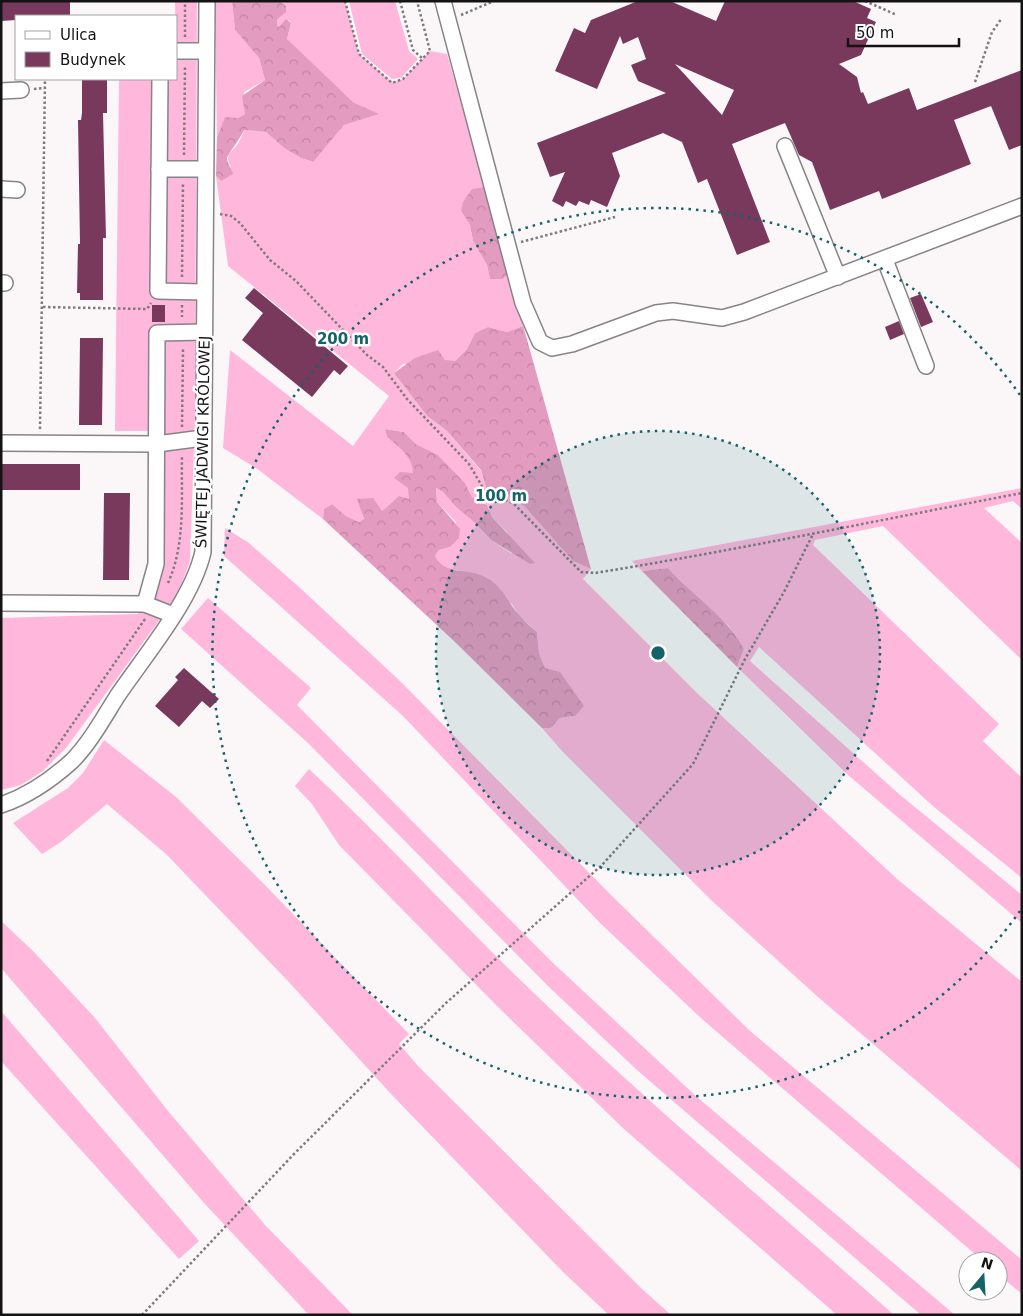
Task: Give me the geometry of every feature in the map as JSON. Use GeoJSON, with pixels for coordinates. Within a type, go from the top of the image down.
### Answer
{"type":"FeatureCollection","features":[{"type":"Feature","properties":{"kind":"street","name":"ŚWIĘTEJ JADWIGI KRÓLOWEJ"},"geometry":{"type":"LineString","coordinates":[[1,805],[33,791],[51,779],[73,759],[173,615],[199,570],[203,552],[207,1]]}},
{"type":"Feature","properties":{"kind":"street"},"geometry":{"type":"LineString","coordinates":[[443,1],[523,303],[540,342],[552,348],[572,344],[656,313],[673,311],[722,318],[762,306],[1021,209]]}},
{"type":"Feature","properties":{"kind":"street"},"geometry":{"type":"LineString","coordinates":[[178,51],[206,51]]}},
{"type":"Feature","properties":{"kind":"street"},"geometry":{"type":"LineString","coordinates":[[160,80],[158,291],[204,292]]}},
{"type":"Feature","properties":{"kind":"street"},"geometry":{"type":"LineString","coordinates":[[1,91],[21,90]]}},
{"type":"Feature","properties":{"kind":"street"},"geometry":{"type":"LineString","coordinates":[[786,146],[838,277]]}},
{"type":"Feature","properties":{"kind":"street"},"geometry":{"type":"LineString","coordinates":[[159,169],[205,170]]}},
{"type":"Feature","properties":{"kind":"street"},"geometry":{"type":"LineString","coordinates":[[1,189],[18,190]]}},
{"type":"Feature","properties":{"kind":"street"},"geometry":{"type":"LineString","coordinates":[[885,260],[926,366]]}},
{"type":"Feature","properties":{"kind":"street"},"geometry":{"type":"LineString","coordinates":[[145,604],[156,564],[157,333],[204,332]]}},
{"type":"Feature","properties":{"kind":"street"},"geometry":{"type":"LineString","coordinates":[[1,443],[156,444],[203,438]]}},
{"type":"Feature","properties":{"kind":"street"},"geometry":{"type":"LineString","coordinates":[[1,603],[145,604],[173,615]]}},
{"type":"Feature","properties":{"kind":"path"},"geometry":{"type":"LineString","coordinates":[[345,1],[359,54],[392,82],[403,79],[430,51],[417,1]]}},
{"type":"Feature","properties":{"kind":"path"},"geometry":{"type":"LineString","coordinates":[[400,1],[413,50],[423,59]]}},
{"type":"Feature","properties":{"kind":"path"},"geometry":{"type":"LineString","coordinates":[[460,15],[494,1]]}},
{"type":"Feature","properties":{"kind":"path"},"geometry":{"type":"LineString","coordinates":[[865,1],[897,15]]}},
{"type":"Feature","properties":{"kind":"path"},"geometry":{"type":"LineString","coordinates":[[458,8],[462,24]]}},
{"type":"Feature","properties":{"kind":"path"},"geometry":{"type":"LineString","coordinates":[[974,82],[992,32],[1002,18]]}},
{"type":"Feature","properties":{"kind":"path"},"geometry":{"type":"LineString","coordinates":[[40,443],[45,80]]}},
{"type":"Feature","properties":{"kind":"path"},"geometry":{"type":"LineString","coordinates":[[205,212],[231,216],[240,223],[270,260],[296,281],[367,355],[383,367],[407,399],[469,464],[486,493],[513,503],[581,572],[595,573],[723,552],[1022,493]]}},
{"type":"Feature","properties":{"kind":"path"},"geometry":{"type":"LineString","coordinates":[[517,234],[520,243],[615,217]]}},
{"type":"Feature","properties":{"kind":"path"},"geometry":{"type":"LineString","coordinates":[[43,307],[147,309],[158,291]]}},
{"type":"Feature","properties":{"kind":"path"},"geometry":{"type":"LineString","coordinates":[[142,1315],[293,1156],[446,1003],[602,865],[693,764],[745,659],[784,592],[813,534]]}},
{"type":"Feature","properties":{"kind":"shaded area"},"geometry":{"type":"Polygon","coordinates":[[[175,1],[197,1],[195,417],[190,561],[177,596],[66,748],[43,771],[21,785],[1,790],[1,618],[138,614],[151,562],[149,431],[115,431],[119,80],[178,80],[178,15],[175,15],[175,1]]]}},
{"type":"Feature","properties":{"kind":"shaded area"},"geometry":{"type":"Polygon","coordinates":[[[215,1],[232,1],[235,30],[259,58],[265,80],[244,92],[245,114],[238,118],[225,118],[217,137],[215,1]]]}},
{"type":"Feature","properties":{"kind":"shaded area"},"geometry":{"type":"Polygon","coordinates":[[[279,1],[345,1],[359,54],[392,82],[403,79],[430,51],[447,54],[485,187],[461,211],[470,225],[473,241],[487,265],[490,279],[509,274],[523,326],[507,332],[488,327],[475,333],[467,349],[455,361],[403,364],[394,373],[427,416],[446,430],[481,471],[487,491],[496,494],[506,492],[525,507],[573,561],[591,569],[583,579],[697,693],[896,878],[1022,982],[1022,1171],[818,997],[711,900],[562,751],[542,728],[551,728],[560,718],[575,716],[545,668],[539,653],[537,632],[519,616],[512,604],[458,570],[444,567],[435,556],[439,550],[450,547],[456,522],[437,502],[436,488],[443,492],[491,540],[512,554],[507,532],[492,517],[487,505],[472,497],[465,483],[438,455],[416,444],[404,432],[385,429],[387,437],[411,461],[413,472],[409,488],[410,500],[393,501],[382,511],[358,499],[364,520],[359,522],[346,516],[332,504],[324,509],[323,519],[256,468],[223,448],[230,350],[353,446],[389,396],[228,266],[216,176],[221,181],[231,167],[228,156],[237,146],[244,130],[266,132],[284,148],[312,162],[344,125],[378,114],[353,102],[287,39],[291,23],[289,20],[279,27],[277,25],[277,20],[281,17],[286,6],[279,1]]]}},
{"type":"Feature","properties":{"kind":"shaded area"},"geometry":{"type":"Polygon","coordinates":[[[349,1],[395,1],[409,51],[418,59],[401,78],[392,79],[362,54],[349,1]]]}},
{"type":"Feature","properties":{"kind":"shaded area"},"geometry":{"type":"Polygon","coordinates":[[[1022,488],[1022,509],[1013,501],[984,508],[1022,543],[1022,660],[883,526],[815,540],[813,545],[999,724],[983,741],[1022,778],[1022,878],[934,807],[759,647],[750,661],[899,794],[1022,895],[1022,923],[848,775],[737,667],[744,649],[728,625],[682,585],[668,568],[642,571],[632,561],[1022,488]]]}},
{"type":"Feature","properties":{"kind":"shaded area"},"geometry":{"type":"Polygon","coordinates":[[[225,528],[249,543],[298,586],[401,682],[611,895],[749,1030],[1022,1260],[1022,1294],[1008,1282],[1008,1251],[971,1251],[702,1019],[600,923],[403,716],[224,556],[225,528]]]}},
{"type":"Feature","properties":{"kind":"shaded area"},"geometry":{"type":"Polygon","coordinates":[[[208,598],[311,688],[297,705],[552,962],[698,1098],[955,1315],[921,1315],[637,1070],[548,986],[308,743],[181,629],[208,598]]]}},
{"type":"Feature","properties":{"kind":"shaded area"},"geometry":{"type":"Polygon","coordinates":[[[104,740],[176,797],[262,882],[409,1034],[399,1044],[419,1067],[642,1289],[671,1315],[609,1315],[563,1272],[392,1095],[287,980],[166,854],[107,804],[61,842],[42,854],[13,823],[68,788],[83,773],[104,740]]]}},
{"type":"Feature","properties":{"kind":"shaded area"},"geometry":{"type":"Polygon","coordinates":[[[309,769],[508,968],[580,1037],[669,1118],[894,1315],[837,1315],[624,1129],[497,1006],[339,845],[312,804],[295,786],[309,769]]]}},
{"type":"Feature","properties":{"kind":"shaded area"},"geometry":{"type":"Polygon","coordinates":[[[1,921],[33,951],[95,1018],[168,1111],[265,1225],[353,1315],[309,1315],[205,1204],[1,968],[1,921]]]}},
{"type":"Feature","properties":{"kind":"shaded area"},"geometry":{"type":"Polygon","coordinates":[[[1,1011],[199,1241],[179,1259],[1,1061],[1,1011]]]}},
{"type":"Feature","properties":{"kind":"green space"},"geometry":{"type":"Polygon","coordinates":[[[232,1],[279,1],[286,6],[286,12],[277,20],[277,25],[279,27],[286,19],[291,23],[287,39],[353,102],[379,114],[344,125],[313,162],[301,158],[284,148],[266,132],[244,130],[227,158],[233,174],[221,181],[216,176],[217,137],[225,117],[238,118],[245,114],[242,96],[265,80],[259,58],[235,30],[232,1]]]}},
{"type":"Feature","properties":{"kind":"green space"},"geometry":{"type":"Polygon","coordinates":[[[485,187],[509,274],[502,279],[490,279],[487,265],[473,241],[470,225],[461,211],[463,202],[472,189],[485,187]]]}},
{"type":"Feature","properties":{"kind":"green space"},"geometry":{"type":"Polygon","coordinates":[[[523,326],[591,569],[573,561],[525,507],[506,492],[496,494],[487,491],[481,470],[446,430],[427,416],[394,373],[415,358],[438,350],[445,360],[455,361],[467,349],[475,333],[488,327],[507,332],[523,326]]]}},
{"type":"Feature","properties":{"kind":"green space"},"geometry":{"type":"Polygon","coordinates":[[[385,429],[404,432],[416,444],[438,455],[465,483],[472,497],[487,505],[492,517],[535,563],[530,564],[491,540],[443,492],[436,488],[437,502],[460,529],[459,538],[450,547],[439,550],[435,556],[444,566],[483,576],[500,589],[520,616],[537,632],[539,653],[545,668],[560,672],[584,706],[575,716],[560,718],[551,728],[542,728],[456,643],[323,519],[324,509],[332,504],[346,516],[359,522],[364,519],[357,499],[373,498],[382,511],[399,496],[409,499],[408,488],[394,478],[400,472],[413,473],[411,462],[387,437],[385,429]]]}},
{"type":"Feature","properties":{"kind":"green space"},"geometry":{"type":"Polygon","coordinates":[[[668,568],[719,616],[737,637],[744,649],[737,667],[642,571],[668,568]]]}},
{"type":"Feature","properties":{"kind":"building"},"geometry":{"type":"Polygon","coordinates":[[[1,1],[70,1],[70,15],[15,15],[15,20],[1,21],[1,1]]]}},
{"type":"Feature","properties":{"kind":"building"},"geometry":{"type":"Polygon","coordinates":[[[638,1],[670,1],[716,21],[725,1],[853,1],[871,9],[867,18],[876,22],[861,55],[839,64],[857,77],[861,93],[863,92],[868,104],[909,88],[917,110],[1022,70],[1022,145],[1009,150],[991,106],[954,120],[971,164],[882,199],[879,191],[830,210],[812,162],[799,155],[785,123],[732,144],[770,242],[737,255],[707,179],[698,183],[682,142],[663,133],[612,153],[620,176],[607,207],[591,200],[589,205],[579,201],[576,206],[566,201],[563,207],[552,201],[565,172],[550,177],[537,143],[666,93],[638,81],[631,65],[646,59],[638,37],[623,44],[620,36],[597,89],[555,71],[574,28],[585,33],[591,20],[638,1]],[[675,64],[722,115],[734,90],[675,64]]]}},
{"type":"Feature","properties":{"kind":"building"},"geometry":{"type":"Polygon","coordinates":[[[82,80],[107,80],[107,113],[103,113],[106,238],[103,238],[103,300],[80,300],[80,293],[77,293],[78,244],[80,244],[78,120],[81,120],[82,80]]]}},
{"type":"Feature","properties":{"kind":"building"},"geometry":{"type":"Polygon","coordinates":[[[254,288],[348,366],[340,375],[334,370],[312,397],[242,340],[263,313],[245,298],[254,288]]]}},
{"type":"Feature","properties":{"kind":"building"},"geometry":{"type":"Polygon","coordinates":[[[921,294],[933,322],[921,327],[910,298],[921,294]]]}},
{"type":"Feature","properties":{"kind":"building"},"geometry":{"type":"Polygon","coordinates":[[[152,305],[165,305],[165,322],[152,322],[152,305]]]}},
{"type":"Feature","properties":{"kind":"building"},"geometry":{"type":"Polygon","coordinates":[[[899,321],[904,334],[890,340],[885,327],[899,321]]]}},
{"type":"Feature","properties":{"kind":"building"},"geometry":{"type":"Polygon","coordinates":[[[80,338],[103,338],[102,425],[79,425],[80,338]]]}},
{"type":"Feature","properties":{"kind":"building"},"geometry":{"type":"Polygon","coordinates":[[[1,464],[80,464],[80,490],[1,490],[1,464]]]}},
{"type":"Feature","properties":{"kind":"building"},"geometry":{"type":"Polygon","coordinates":[[[104,493],[130,493],[129,580],[103,580],[104,493]]]}},
{"type":"Feature","properties":{"kind":"building"},"geometry":{"type":"Polygon","coordinates":[[[184,668],[219,699],[210,708],[202,701],[179,727],[155,706],[178,680],[175,677],[184,668]]]}}]}
